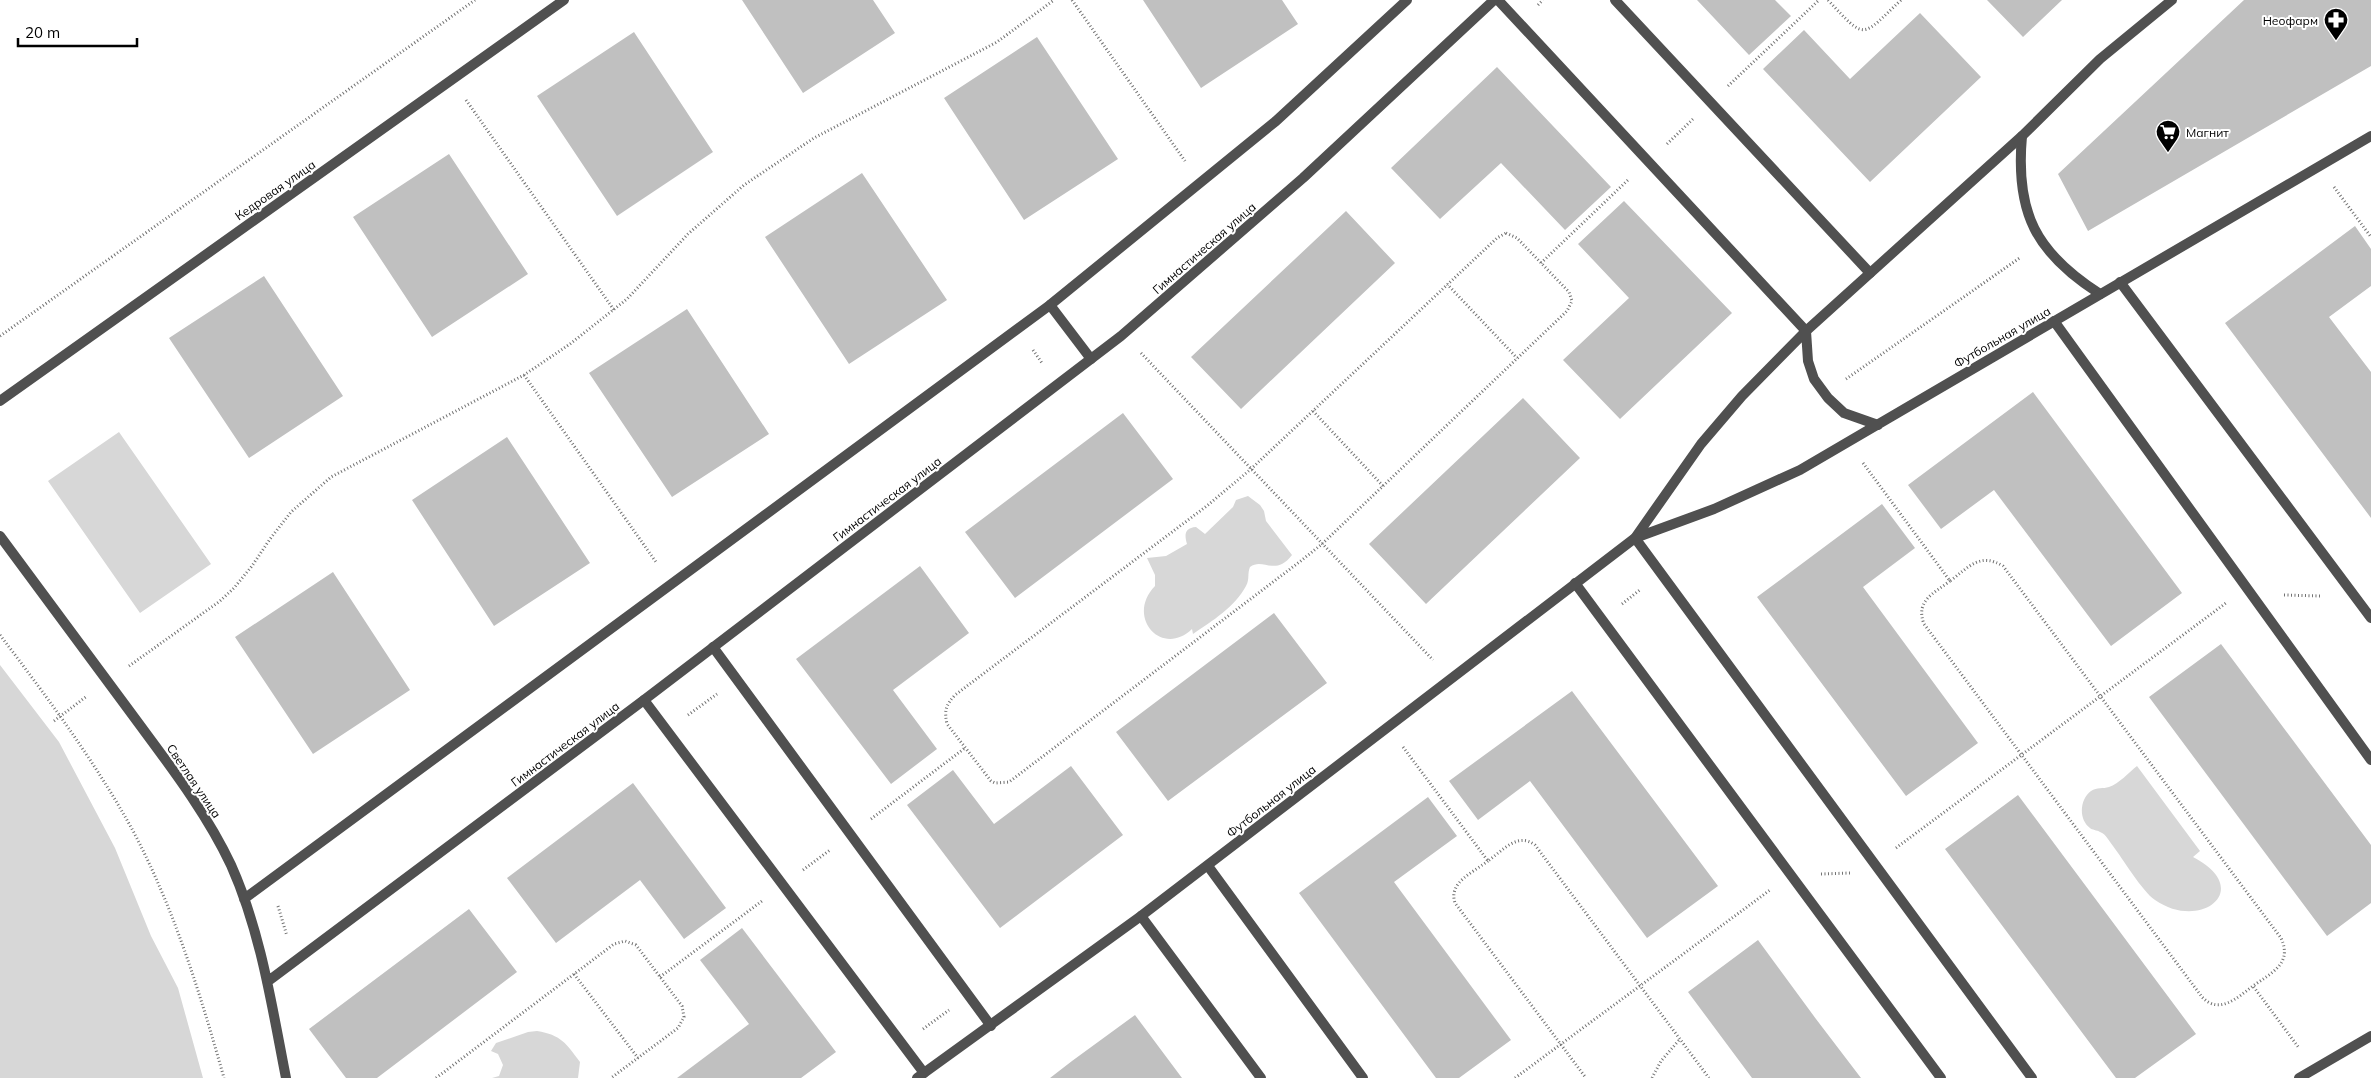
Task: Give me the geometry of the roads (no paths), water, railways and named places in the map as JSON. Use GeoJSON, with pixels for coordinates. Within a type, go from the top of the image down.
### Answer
{"type":"FeatureCollection","features":[{"type":"Feature","properties":{"kind":"street","name":"Кедровая улица"},"geometry":{"type":"LineString","coordinates":[[0,401],[564,0]]}},
{"type":"Feature","properties":{"kind":"street"},"geometry":{"type":"LineString","coordinates":[[244,899],[1050,306],[1276,121],[1407,0]]}},
{"type":"Feature","properties":{"kind":"street","name":"Гимнастическая улица"},"geometry":{"type":"LineString","coordinates":[[267,982],[644,700],[1123,334],[1303,178],[1494,0]]}},
{"type":"Feature","properties":{"kind":"street"},"geometry":{"type":"LineString","coordinates":[[1498,0],[1806,331],[1808,361],[1814,378],[1824,394],[1844,413],[1878,425]]}},
{"type":"Feature","properties":{"kind":"street"},"geometry":{"type":"LineString","coordinates":[[1615,0],[1870,273]]}},
{"type":"Feature","properties":{"kind":"street","name":"Футбольная улица"},"geometry":{"type":"LineString","coordinates":[[1635,538],[1701,444],[1742,396],[1806,331],[2022,136],[2100,58],[2172,0]]}},
{"type":"Feature","properties":{"kind":"street"},"geometry":{"type":"LineString","coordinates":[[2022,136],[2019,168],[2023,199],[2034,228],[2051,255],[2073,277],[2100,294]]}},
{"type":"Feature","properties":{"kind":"street","name":"Футбольная улица"},"geometry":{"type":"LineString","coordinates":[[920,1075],[991,1026],[1208,866],[1635,538],[1714,509],[1800,470],[2120,282],[2320,168],[2371,136]]}},
{"type":"Feature","properties":{"kind":"street"},"geometry":{"type":"LineString","coordinates":[[2120,282],[2371,618]]}},
{"type":"Feature","properties":{"kind":"street"},"geometry":{"type":"LineString","coordinates":[[1050,306],[1091,359]]}},
{"type":"Feature","properties":{"kind":"street"},"geometry":{"type":"LineString","coordinates":[[2054,321],[2371,760]]}},
{"type":"Feature","properties":{"kind":"street","name":"Светлая улица"},"geometry":{"type":"LineString","coordinates":[[0,536],[183,784],[231,866],[244,899],[267,982],[286,1078]]}},
{"type":"Feature","properties":{"kind":"street"},"geometry":{"type":"LineString","coordinates":[[1635,538],[2032,1078]]}},
{"type":"Feature","properties":{"kind":"street"},"geometry":{"type":"LineString","coordinates":[[1575,583],[1941,1078]]}},
{"type":"Feature","properties":{"kind":"street"},"geometry":{"type":"LineString","coordinates":[[713,647],[991,1026]]}},
{"type":"Feature","properties":{"kind":"street"},"geometry":{"type":"LineString","coordinates":[[644,700],[902,1044],[920,1075]]}},
{"type":"Feature","properties":{"kind":"street"},"geometry":{"type":"LineString","coordinates":[[1208,866],[1363,1078]]}},
{"type":"Feature","properties":{"kind":"street"},"geometry":{"type":"LineString","coordinates":[[1141,916],[1261,1078]]}},
{"type":"Feature","properties":{"kind":"street"},"geometry":{"type":"LineString","coordinates":[[2300,1078],[2371,1036]]}},
{"type":"Feature","properties":{"kind":"place","name":"Неофарм"},"geometry":{"type":"Point","coordinates":[2336,41]}},
{"type":"Feature","properties":{"kind":"place","name":"Магнит"},"geometry":{"type":"Point","coordinates":[2168,153]}}]}
